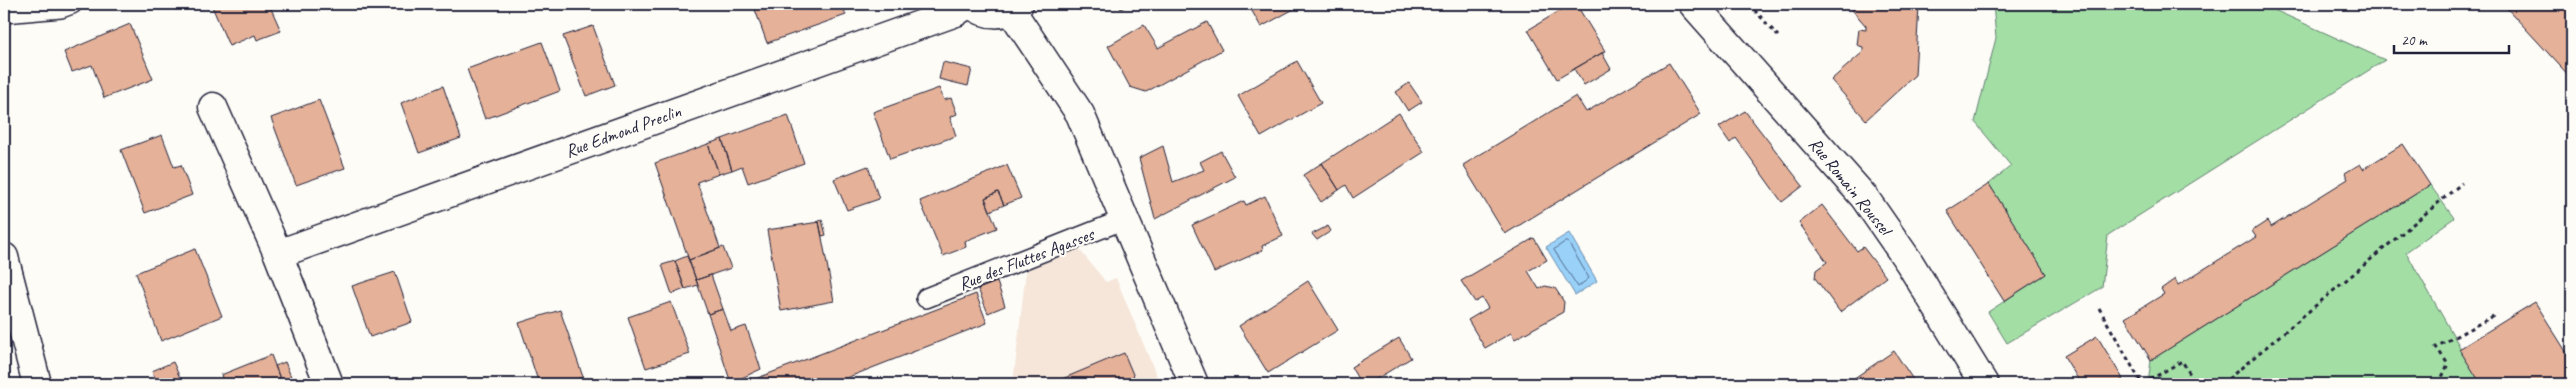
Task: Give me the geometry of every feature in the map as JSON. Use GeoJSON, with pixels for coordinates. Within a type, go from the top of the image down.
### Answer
{"type":"FeatureCollection","features":[{"type":"Feature","properties":{"kind":"street"},"geometry":{"type":"LineString","coordinates":[[969,4],[981,11],[993,14],[1015,7],[1080,114],[1194,384]]}},
{"type":"Feature","properties":{"kind":"street","name":"Rue Edmond Preclin"},"geometry":{"type":"LineString","coordinates":[[278,254],[956,12],[969,4]]}},
{"type":"Feature","properties":{"kind":"street","name":"Rue Romain Roussel"},"geometry":{"type":"LineString","coordinates":[[1693,4],[1864,198],[1909,262],[1984,384]]}},
{"type":"Feature","properties":{"kind":"street"},"geometry":{"type":"LineString","coordinates":[[213,107],[278,254],[329,384]]}},
{"type":"Feature","properties":{"kind":"street"},"geometry":{"type":"LineString","coordinates":[[4,257],[37,384]]}},
{"type":"Feature","properties":{"kind":"lane"},"geometry":{"type":"LineString","coordinates":[[4,13],[60,8],[72,4]]}},
{"type":"Feature","properties":{"kind":"lane","name":"Rue des Fluttes Agasses"},"geometry":{"type":"LineString","coordinates":[[926,298],[1125,219]]}},
{"type":"Feature","properties":{"kind":"path"},"geometry":{"type":"LineString","coordinates":[[1749,4],[1778,36]]}},
{"type":"Feature","properties":{"kind":"path"},"geometry":{"type":"LineString","coordinates":[[2222,384],[2462,183]]}},
{"type":"Feature","properties":{"kind":"path"},"geometry":{"type":"LineString","coordinates":[[2100,308],[2143,384],[2182,362],[2196,384]]}},
{"type":"Feature","properties":{"kind":"path"},"geometry":{"type":"LineString","coordinates":[[2439,384],[2448,364],[2436,347],[2497,314]]}},
{"type":"Feature","properties":{"kind":"shaded area"},"geometry":{"type":"Polygon","coordinates":[[[1078,248],[1106,282],[1116,278],[1160,384],[1013,384],[1026,270],[1078,248]]]}},
{"type":"Feature","properties":{"kind":"green space"},"geometry":{"type":"Polygon","coordinates":[[[1993,4],[2261,4],[2385,60],[2108,235],[2102,287],[2007,343],[1988,312],[2046,274],[1989,184],[2011,166],[1975,122],[1996,38],[1993,4]]]}},
{"type":"Feature","properties":{"kind":"green space"},"geometry":{"type":"Polygon","coordinates":[[[2430,185],[2454,218],[2406,252],[2481,384],[2148,384],[2151,360],[2430,185]]]}},
{"type":"Feature","properties":{"kind":"water"},"geometry":{"type":"Polygon","coordinates":[[[1569,233],[1597,281],[1575,295],[1546,247],[1569,233]]]}},
{"type":"Feature","properties":{"kind":"building"},"geometry":{"type":"Polygon","coordinates":[[[211,4],[269,4],[281,31],[257,40],[255,35],[229,46],[211,4]]]}},
{"type":"Feature","properties":{"kind":"building"},"geometry":{"type":"Polygon","coordinates":[[[753,4],[841,4],[846,15],[767,43],[753,4]]]}},
{"type":"Feature","properties":{"kind":"building"},"geometry":{"type":"Polygon","coordinates":[[[1118,4],[1129,4],[1121,9],[1118,4]]]}},
{"type":"Feature","properties":{"kind":"building"},"geometry":{"type":"Polygon","coordinates":[[[1248,4],[1303,4],[1261,27],[1248,4]]]}},
{"type":"Feature","properties":{"kind":"building"},"geometry":{"type":"Polygon","coordinates":[[[1571,4],[1576,4],[1605,51],[1557,79],[1528,30],[1571,4]]]}},
{"type":"Feature","properties":{"kind":"building"},"geometry":{"type":"Polygon","coordinates":[[[1847,4],[1917,4],[1919,6],[1915,75],[1866,120],[1831,80],[1863,52],[1863,47],[1857,45],[1859,29],[1866,30],[1866,26],[1847,4]]]}},
{"type":"Feature","properties":{"kind":"building"},"geometry":{"type":"Polygon","coordinates":[[[2503,4],[2572,4],[2572,79],[2503,4]]]}},
{"type":"Feature","properties":{"kind":"building"},"geometry":{"type":"Polygon","coordinates":[[[1207,22],[1222,50],[1146,92],[1130,87],[1108,46],[1144,25],[1158,48],[1207,22]]]}},
{"type":"Feature","properties":{"kind":"building"},"geometry":{"type":"Polygon","coordinates":[[[130,24],[153,79],[104,98],[92,65],[72,72],[64,52],[130,24]]]}},
{"type":"Feature","properties":{"kind":"building"},"geometry":{"type":"Polygon","coordinates":[[[593,26],[615,85],[586,96],[563,36],[593,26]]]}},
{"type":"Feature","properties":{"kind":"building"},"geometry":{"type":"Polygon","coordinates":[[[542,42],[560,91],[485,119],[467,69],[542,42]]]}},
{"type":"Feature","properties":{"kind":"building"},"geometry":{"type":"Polygon","coordinates":[[[1602,53],[1611,69],[1584,85],[1574,69],[1602,53]]]}},
{"type":"Feature","properties":{"kind":"building"},"geometry":{"type":"Polygon","coordinates":[[[1297,61],[1321,103],[1261,137],[1238,96],[1297,61]]]}},
{"type":"Feature","properties":{"kind":"building"},"geometry":{"type":"Polygon","coordinates":[[[943,62],[972,69],[968,86],[939,79],[943,62]]]}},
{"type":"Feature","properties":{"kind":"building"},"geometry":{"type":"Polygon","coordinates":[[[1669,63],[1701,114],[1505,234],[1463,165],[1576,96],[1586,112],[1669,63]]]}},
{"type":"Feature","properties":{"kind":"building"},"geometry":{"type":"Polygon","coordinates":[[[1409,83],[1422,102],[1408,111],[1396,92],[1409,83]]]}},
{"type":"Feature","properties":{"kind":"building"},"geometry":{"type":"Polygon","coordinates":[[[443,86],[461,138],[419,153],[401,103],[443,86]]]}},
{"type":"Feature","properties":{"kind":"building"},"geometry":{"type":"Polygon","coordinates":[[[939,88],[944,100],[951,98],[957,114],[950,117],[956,136],[890,159],[873,112],[939,88]]]}},
{"type":"Feature","properties":{"kind":"building"},"geometry":{"type":"Polygon","coordinates":[[[319,100],[345,168],[296,185],[271,118],[319,100]]]}},
{"type":"Feature","properties":{"kind":"building"},"geometry":{"type":"Polygon","coordinates":[[[1745,111],[1803,186],[1782,202],[1736,138],[1730,143],[1719,127],[1745,111]]]}},
{"type":"Feature","properties":{"kind":"building"},"geometry":{"type":"Polygon","coordinates":[[[1399,113],[1424,152],[1353,198],[1346,185],[1339,190],[1322,163],[1399,113]]]}},
{"type":"Feature","properties":{"kind":"building"},"geometry":{"type":"Polygon","coordinates":[[[788,115],[804,163],[748,183],[742,166],[732,170],[722,139],[788,115]]]}},
{"type":"Feature","properties":{"kind":"building"},"geometry":{"type":"Polygon","coordinates":[[[162,135],[174,167],[181,165],[192,195],[145,213],[121,150],[162,135]]]}},
{"type":"Feature","properties":{"kind":"building"},"geometry":{"type":"Polygon","coordinates":[[[722,139],[732,170],[719,174],[708,144],[722,139]]]}},
{"type":"Feature","properties":{"kind":"building"},"geometry":{"type":"Polygon","coordinates":[[[708,144],[719,174],[697,182],[720,248],[689,260],[655,163],[708,144]]]}},
{"type":"Feature","properties":{"kind":"building"},"geometry":{"type":"Polygon","coordinates":[[[2403,144],[2430,185],[2151,360],[2125,318],[2164,294],[2161,289],[2175,279],[2178,285],[2256,237],[2252,231],[2267,221],[2271,227],[2348,179],[2345,173],[2360,164],[2363,169],[2403,144]]]}},
{"type":"Feature","properties":{"kind":"building"},"geometry":{"type":"Polygon","coordinates":[[[1163,146],[1173,182],[1204,170],[1200,162],[1221,151],[1235,177],[1155,219],[1139,158],[1163,146]]]}},
{"type":"Feature","properties":{"kind":"building"},"geometry":{"type":"Polygon","coordinates":[[[1322,163],[1339,190],[1321,202],[1303,175],[1322,163]]]}},
{"type":"Feature","properties":{"kind":"building"},"geometry":{"type":"Polygon","coordinates":[[[1007,165],[1021,198],[1004,205],[998,192],[985,198],[997,228],[965,241],[966,247],[943,256],[920,201],[1007,165]]]}},
{"type":"Feature","properties":{"kind":"building"},"geometry":{"type":"Polygon","coordinates":[[[868,166],[879,199],[847,210],[834,179],[868,166]]]}},
{"type":"Feature","properties":{"kind":"building"},"geometry":{"type":"Polygon","coordinates":[[[1989,184],[2046,274],[2004,301],[1947,211],[1989,184]]]}},
{"type":"Feature","properties":{"kind":"building"},"geometry":{"type":"Polygon","coordinates":[[[998,192],[1004,205],[990,211],[985,198],[998,192]]]}},
{"type":"Feature","properties":{"kind":"building"},"geometry":{"type":"Polygon","coordinates":[[[1265,196],[1283,236],[1262,246],[1263,250],[1214,272],[1192,225],[1244,201],[1246,205],[1265,196]]]}},
{"type":"Feature","properties":{"kind":"building"},"geometry":{"type":"Polygon","coordinates":[[[1822,205],[1857,251],[1863,247],[1886,277],[1840,312],[1815,278],[1816,270],[1827,262],[1799,223],[1822,205]]]}},
{"type":"Feature","properties":{"kind":"building"},"geometry":{"type":"Polygon","coordinates":[[[822,220],[826,235],[822,236],[819,222],[816,222],[822,220]]]}},
{"type":"Feature","properties":{"kind":"building"},"geometry":{"type":"Polygon","coordinates":[[[819,222],[834,301],[781,311],[767,230],[819,222]]]}},
{"type":"Feature","properties":{"kind":"building"},"geometry":{"type":"Polygon","coordinates":[[[1328,226],[1331,231],[1317,240],[1312,234],[1328,226]]]}},
{"type":"Feature","properties":{"kind":"building"},"geometry":{"type":"Polygon","coordinates":[[[1534,238],[1547,260],[1528,271],[1539,289],[1545,286],[1555,288],[1564,302],[1563,312],[1515,339],[1511,333],[1485,348],[1468,320],[1488,308],[1482,298],[1475,302],[1461,281],[1534,238]]]}},
{"type":"Feature","properties":{"kind":"building"},"geometry":{"type":"Polygon","coordinates":[[[723,247],[731,268],[696,280],[689,260],[723,247]]]}},
{"type":"Feature","properties":{"kind":"building"},"geometry":{"type":"Polygon","coordinates":[[[195,249],[222,316],[161,341],[136,273],[195,249]]]}},
{"type":"Feature","properties":{"kind":"building"},"geometry":{"type":"Polygon","coordinates":[[[687,256],[698,285],[685,289],[675,261],[687,256]]]}},
{"type":"Feature","properties":{"kind":"building"},"geometry":{"type":"Polygon","coordinates":[[[675,261],[685,289],[672,294],[662,265],[675,261]]]}},
{"type":"Feature","properties":{"kind":"building"},"geometry":{"type":"Polygon","coordinates":[[[395,272],[412,322],[370,337],[352,286],[395,272]]]}},
{"type":"Feature","properties":{"kind":"building"},"geometry":{"type":"Polygon","coordinates":[[[711,275],[723,309],[708,314],[696,280],[711,275]]]}},
{"type":"Feature","properties":{"kind":"building"},"geometry":{"type":"Polygon","coordinates":[[[1308,281],[1338,330],[1268,373],[1239,326],[1308,281]]]}},
{"type":"Feature","properties":{"kind":"building"},"geometry":{"type":"Polygon","coordinates":[[[997,282],[1005,306],[988,313],[978,289],[997,282]]]}},
{"type":"Feature","properties":{"kind":"building"},"geometry":{"type":"Polygon","coordinates":[[[976,294],[987,323],[831,384],[742,384],[976,294]]]}},
{"type":"Feature","properties":{"kind":"building"},"geometry":{"type":"Polygon","coordinates":[[[671,302],[690,354],[646,368],[628,317],[671,302]]]}},
{"type":"Feature","properties":{"kind":"building"},"geometry":{"type":"Polygon","coordinates":[[[2535,302],[2572,361],[2572,384],[2481,384],[2459,349],[2535,302]]]}},
{"type":"Feature","properties":{"kind":"building"},"geometry":{"type":"Polygon","coordinates":[[[723,309],[731,331],[746,326],[761,369],[731,383],[708,314],[723,309]]]}},
{"type":"Feature","properties":{"kind":"building"},"geometry":{"type":"Polygon","coordinates":[[[560,310],[583,377],[559,384],[539,384],[519,323],[560,310]]]}},
{"type":"Feature","properties":{"kind":"building"},"geometry":{"type":"Polygon","coordinates":[[[2097,336],[2123,379],[2115,384],[2081,384],[2064,356],[2097,336]]]}},
{"type":"Feature","properties":{"kind":"building"},"geometry":{"type":"Polygon","coordinates":[[[1399,338],[1411,358],[1368,384],[1361,384],[1351,367],[1399,338]]]}},
{"type":"Feature","properties":{"kind":"building"},"geometry":{"type":"Polygon","coordinates":[[[1894,351],[1916,384],[1852,384],[1850,381],[1894,351]]]}},
{"type":"Feature","properties":{"kind":"building"},"geometry":{"type":"Polygon","coordinates":[[[1124,353],[1137,384],[1050,384],[1124,353]]]}},
{"type":"Feature","properties":{"kind":"building"},"geometry":{"type":"Polygon","coordinates":[[[271,355],[282,384],[224,384],[221,375],[271,355]]]}},
{"type":"Feature","properties":{"kind":"building"},"geometry":{"type":"Polygon","coordinates":[[[173,362],[181,380],[172,384],[158,384],[152,371],[173,362]]]}},
{"type":"Feature","properties":{"kind":"building"},"geometry":{"type":"Polygon","coordinates":[[[285,362],[294,384],[282,384],[275,366],[285,362]]]}}]}
